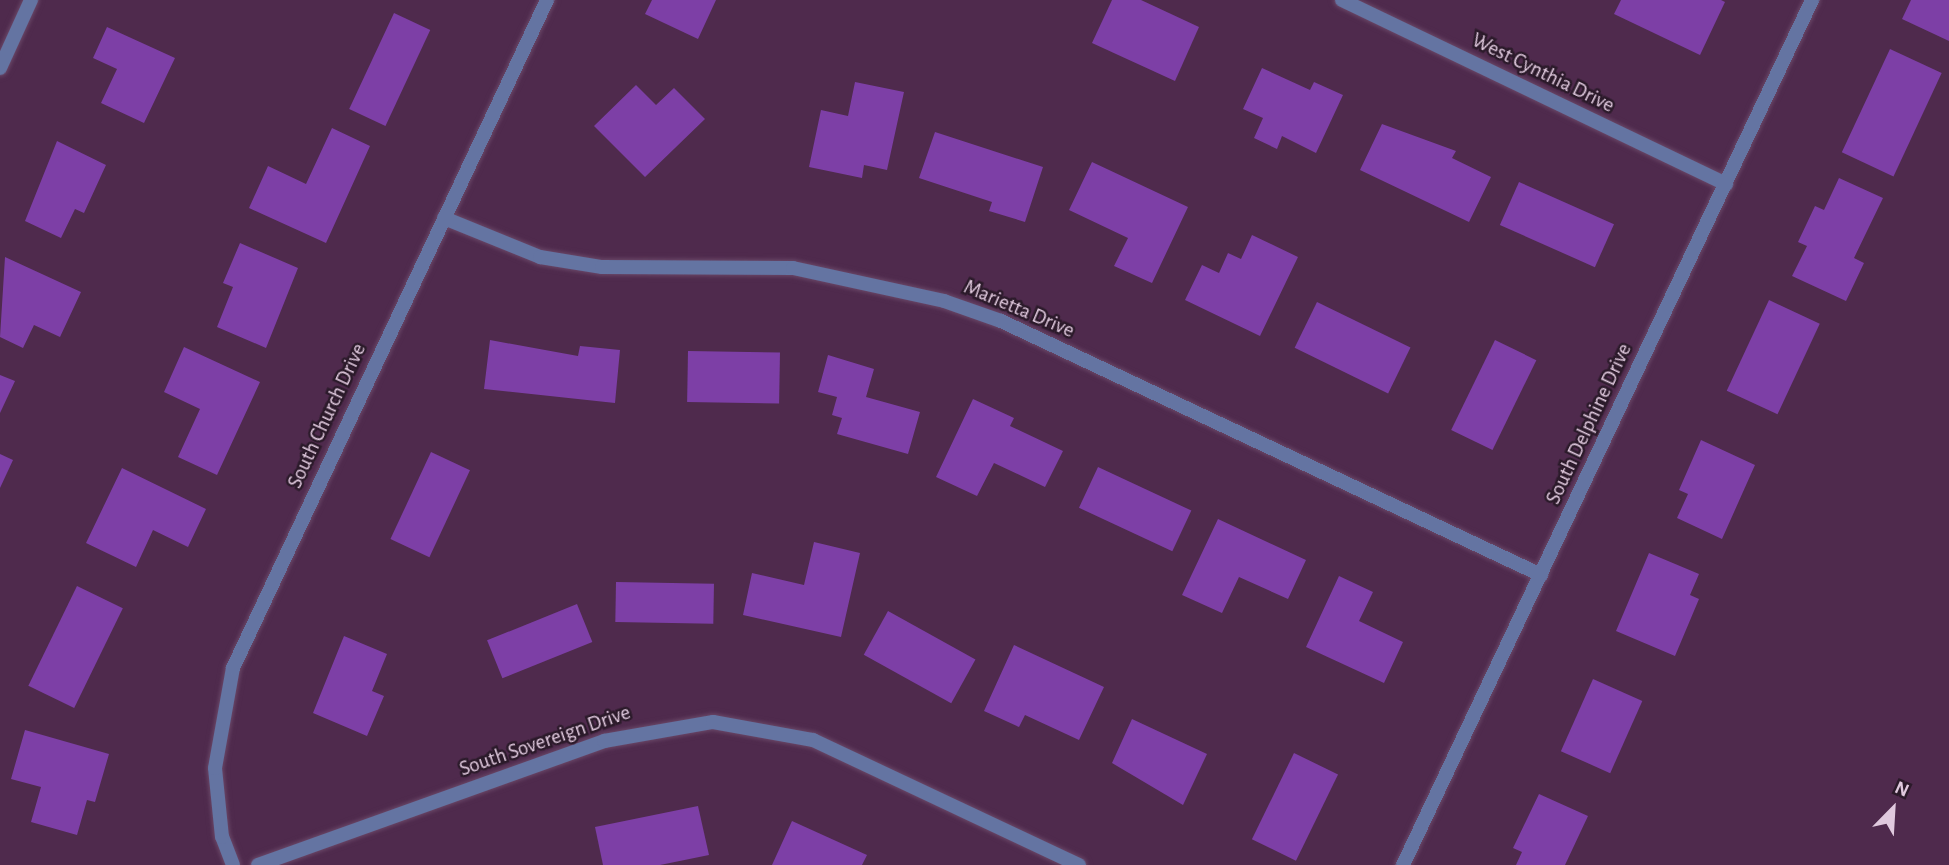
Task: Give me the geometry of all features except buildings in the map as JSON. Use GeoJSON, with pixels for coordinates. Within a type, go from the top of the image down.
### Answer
{"type":"FeatureCollection","features":[{"type":"Feature","properties":{"kind":"street"},"geometry":{"type":"LineString","coordinates":[[0,68],[32,0]]}},
{"type":"Feature","properties":{"kind":"street","name":"South Church Drive"},"geometry":{"type":"LineString","coordinates":[[233,865],[222,836],[215,768],[233,668],[547,0]]}},
{"type":"Feature","properties":{"kind":"street","name":"West Cynthia Drive"},"geometry":{"type":"LineString","coordinates":[[1342,0],[1726,184]]}},
{"type":"Feature","properties":{"kind":"street","name":"South Delphine Drive"},"geometry":{"type":"LineString","coordinates":[[1404,865],[1812,0]]}},
{"type":"Feature","properties":{"kind":"street","name":"Marietta Drive"},"geometry":{"type":"LineString","coordinates":[[444,218],[540,257],[601,267],[793,268],[944,301],[1001,321],[1541,575]]}},
{"type":"Feature","properties":{"kind":"street","name":"South Sovereign Drive"},"geometry":{"type":"LineString","coordinates":[[258,865],[604,741],[713,722],[813,740],[1079,865]]}}]}
